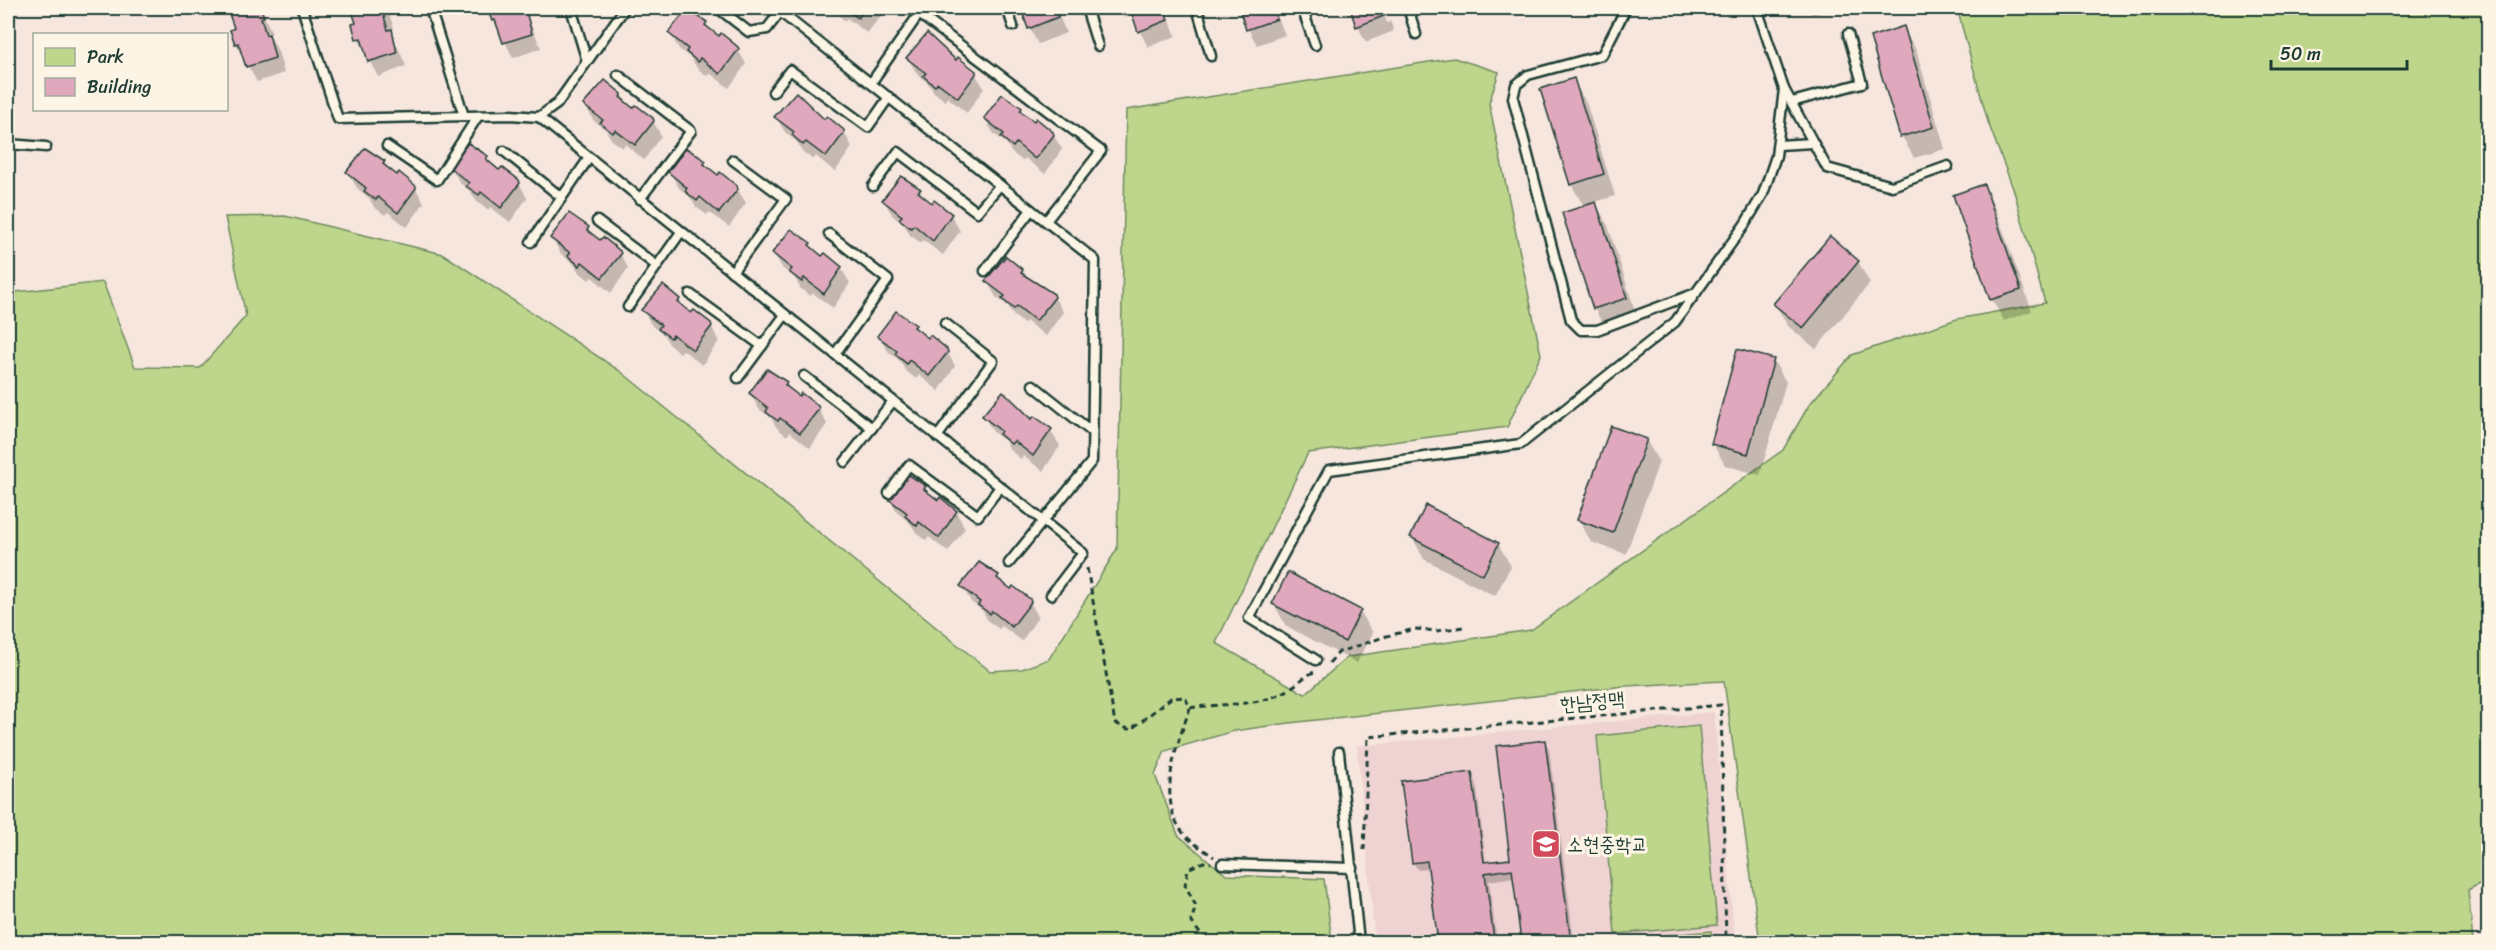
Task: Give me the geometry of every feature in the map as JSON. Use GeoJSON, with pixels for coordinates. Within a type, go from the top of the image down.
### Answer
{"type":"FeatureCollection","features":[{"type":"Feature","properties":{"kind":"lane"},"geometry":{"type":"LineString","coordinates":[[302,8],[338,119],[539,117],[557,104],[625,8]]}},
{"type":"Feature","properties":{"kind":"lane"},"geometry":{"type":"LineString","coordinates":[[430,8],[465,116]]}},
{"type":"Feature","properties":{"kind":"lane"},"geometry":{"type":"LineString","coordinates":[[571,8],[587,61]]}},
{"type":"Feature","properties":{"kind":"lane"},"geometry":{"type":"LineString","coordinates":[[718,8],[749,32],[767,29],[777,10],[1095,260],[1092,461],[1009,563]]}},
{"type":"Feature","properties":{"kind":"lane"},"geometry":{"type":"LineString","coordinates":[[1006,8],[1013,26]]}},
{"type":"Feature","properties":{"kind":"lane"},"geometry":{"type":"LineString","coordinates":[[1086,8],[1098,46]]}},
{"type":"Feature","properties":{"kind":"lane"},"geometry":{"type":"LineString","coordinates":[[1197,8],[1211,56]]}},
{"type":"Feature","properties":{"kind":"lane"},"geometry":{"type":"LineString","coordinates":[[1302,8],[1315,45]]}},
{"type":"Feature","properties":{"kind":"lane"},"geometry":{"type":"LineString","coordinates":[[1408,8],[1416,34]]}},
{"type":"Feature","properties":{"kind":"lane"},"geometry":{"type":"LineString","coordinates":[[1626,8],[1602,55],[1528,75],[1516,85],[1513,98],[1571,320],[1581,330],[1598,330],[1697,293]]}},
{"type":"Feature","properties":{"kind":"lane"},"geometry":{"type":"LineString","coordinates":[[1757,8],[1784,88],[1827,168],[1892,186],[1948,166]]}},
{"type":"Feature","properties":{"kind":"lane"},"geometry":{"type":"LineString","coordinates":[[871,83],[919,14],[1101,151],[1046,221]]}},
{"type":"Feature","properties":{"kind":"lane"},"geometry":{"type":"LineString","coordinates":[[1792,102],[1862,82],[1848,33]]}},
{"type":"Feature","properties":{"kind":"lane"},"geometry":{"type":"LineString","coordinates":[[773,92],[790,70],[868,128],[889,97]]}},
{"type":"Feature","properties":{"kind":"lane"},"geometry":{"type":"LineString","coordinates":[[618,75],[691,130],[640,199]]}},
{"type":"Feature","properties":{"kind":"lane"},"geometry":{"type":"LineString","coordinates":[[1316,660],[1249,618],[1329,470],[1521,444],[1644,349],[1675,322],[1723,258],[1763,194],[1778,145],[1784,88]]}},
{"type":"Feature","properties":{"kind":"lane"},"geometry":{"type":"LineString","coordinates":[[387,146],[437,180],[478,116]]}},
{"type":"Feature","properties":{"kind":"lane"},"geometry":{"type":"LineString","coordinates":[[539,117],[1083,553],[1051,595]]}},
{"type":"Feature","properties":{"kind":"lane"},"geometry":{"type":"LineString","coordinates":[[1778,145],[1814,143]]}},
{"type":"Feature","properties":{"kind":"lane"},"geometry":{"type":"LineString","coordinates":[[8,144],[46,147]]}},
{"type":"Feature","properties":{"kind":"lane"},"geometry":{"type":"LineString","coordinates":[[504,152],[561,197]]}},
{"type":"Feature","properties":{"kind":"lane"},"geometry":{"type":"LineString","coordinates":[[873,186],[898,152],[977,212],[1000,185]]}},
{"type":"Feature","properties":{"kind":"lane"},"geometry":{"type":"LineString","coordinates":[[531,242],[589,158]]}},
{"type":"Feature","properties":{"kind":"lane"},"geometry":{"type":"LineString","coordinates":[[732,272],[786,200],[733,160]]}},
{"type":"Feature","properties":{"kind":"lane"},"geometry":{"type":"LineString","coordinates":[[985,271],[1032,210]]}},
{"type":"Feature","properties":{"kind":"lane"},"geometry":{"type":"LineString","coordinates":[[597,221],[657,266]]}},
{"type":"Feature","properties":{"kind":"lane"},"geometry":{"type":"LineString","coordinates":[[628,307],[681,232]]}},
{"type":"Feature","properties":{"kind":"lane"},"geometry":{"type":"LineString","coordinates":[[829,234],[888,280],[835,354]]}},
{"type":"Feature","properties":{"kind":"lane"},"geometry":{"type":"LineString","coordinates":[[690,294],[762,346]]}},
{"type":"Feature","properties":{"kind":"lane"},"geometry":{"type":"LineString","coordinates":[[738,378],[785,315]]}},
{"type":"Feature","properties":{"kind":"lane"},"geometry":{"type":"LineString","coordinates":[[938,436],[993,361],[945,323]]}},
{"type":"Feature","properties":{"kind":"lane"},"geometry":{"type":"LineString","coordinates":[[804,376],[872,428]]}},
{"type":"Feature","properties":{"kind":"lane"},"geometry":{"type":"LineString","coordinates":[[1033,385],[1092,432]]}},
{"type":"Feature","properties":{"kind":"lane"},"geometry":{"type":"LineString","coordinates":[[845,462],[893,400]]}},
{"type":"Feature","properties":{"kind":"lane"},"geometry":{"type":"LineString","coordinates":[[889,493],[909,465],[978,516],[1000,487]]}},
{"type":"Feature","properties":{"kind":"lane"},"geometry":{"type":"LineString","coordinates":[[1339,752],[1359,942]]}},
{"type":"Feature","properties":{"kind":"lane"},"geometry":{"type":"LineString","coordinates":[[1222,864],[1352,868]]}},
{"type":"Feature","properties":{"kind":"path"},"geometry":{"type":"LineString","coordinates":[[1083,553],[1091,580],[1115,723],[1130,730],[1171,698],[1185,697],[1190,708],[1168,791],[1173,814],[1182,832],[1222,864]]}},
{"type":"Feature","properties":{"kind":"path","name":"한남정맥"},"geometry":{"type":"LineString","coordinates":[[1364,852],[1368,737],[1721,705],[1726,942]]}},
{"type":"Feature","properties":{"kind":"path"},"geometry":{"type":"LineString","coordinates":[[1206,942],[1191,921],[1196,906],[1185,885],[1188,869],[1203,862],[1222,864]]}},
{"type":"Feature","properties":{"kind":"shaded area","name":"소현중학교"},"geometry":{"type":"Polygon","coordinates":[[[1714,712],[1735,942],[1375,942],[1357,746],[1714,712]]]}},
{"type":"Feature","properties":{"kind":"green space"},"geometry":{"type":"Polygon","coordinates":[[[1957,8],[2488,8],[2488,879],[2468,890],[2473,942],[1760,942],[1724,681],[1625,686],[1289,723],[1234,731],[1165,751],[1155,775],[1178,835],[1226,875],[1324,879],[1332,942],[8,942],[8,293],[103,282],[135,367],[200,368],[246,316],[225,217],[285,216],[443,254],[620,371],[990,671],[1022,669],[1049,659],[1117,549],[1126,110],[1454,58],[1499,72],[1489,103],[1541,355],[1507,427],[1308,453],[1216,643],[1305,694],[1348,657],[1531,630],[1783,450],[1809,405],[1852,355],[1957,319],[2045,303],[2014,191],[1988,122],[1957,8]]]}},
{"type":"Feature","properties":{"kind":"green space"},"geometry":{"type":"Polygon","coordinates":[[[1699,726],[1717,925],[1615,934],[1597,736],[1699,726]]]}},
{"type":"Feature","properties":{"kind":"green space"},"geometry":{"type":"Polygon","coordinates":[[[1711,931],[1712,942],[1640,942],[1640,938],[1711,931]]]}},
{"type":"Feature","properties":{"kind":"building"},"geometry":{"type":"Polygon","coordinates":[[[227,8],[261,8],[264,17],[261,18],[266,35],[269,34],[275,58],[246,67],[238,43],[235,44],[230,30],[234,28],[227,8]]]}},
{"type":"Feature","properties":{"kind":"building"},"geometry":{"type":"Polygon","coordinates":[[[351,8],[385,8],[386,12],[383,13],[388,30],[392,29],[397,53],[368,62],[361,38],[356,39],[352,24],[356,23],[351,8]]]}},
{"type":"Feature","properties":{"kind":"building"},"geometry":{"type":"Polygon","coordinates":[[[487,8],[522,8],[523,12],[526,11],[532,34],[503,43],[495,20],[492,21],[487,8]]]}},
{"type":"Feature","properties":{"kind":"building"},"geometry":{"type":"Polygon","coordinates":[[[844,8],[866,8],[858,18],[844,8]]]}},
{"type":"Feature","properties":{"kind":"building"},"geometry":{"type":"Polygon","coordinates":[[[1021,8],[1055,8],[1058,17],[1028,29],[1021,8]]]}},
{"type":"Feature","properties":{"kind":"building"},"geometry":{"type":"Polygon","coordinates":[[[1130,8],[1164,8],[1168,20],[1138,32],[1130,8]]]}},
{"type":"Feature","properties":{"kind":"building"},"geometry":{"type":"Polygon","coordinates":[[[1239,8],[1273,8],[1277,19],[1246,30],[1239,8]]]}},
{"type":"Feature","properties":{"kind":"building"},"geometry":{"type":"Polygon","coordinates":[[[1350,8],[1383,8],[1386,15],[1356,27],[1350,8]]]}},
{"type":"Feature","properties":{"kind":"building"},"geometry":{"type":"Polygon","coordinates":[[[687,9],[707,22],[705,25],[719,36],[721,33],[738,47],[739,49],[720,74],[700,58],[698,62],[686,52],[688,49],[668,33],[687,9]]]}},
{"type":"Feature","properties":{"kind":"building"},"geometry":{"type":"Polygon","coordinates":[[[1904,26],[1934,127],[1900,137],[1870,37],[1904,26]]]}},
{"type":"Feature","properties":{"kind":"building"},"geometry":{"type":"Polygon","coordinates":[[[927,33],[956,60],[958,57],[976,71],[958,98],[938,83],[935,86],[923,76],[926,73],[906,58],[927,33]]]}},
{"type":"Feature","properties":{"kind":"building"},"geometry":{"type":"Polygon","coordinates":[[[1574,78],[1604,174],[1570,185],[1540,89],[1574,78]]]}},
{"type":"Feature","properties":{"kind":"building"},"geometry":{"type":"Polygon","coordinates":[[[605,80],[622,94],[620,97],[633,108],[636,105],[653,118],[654,121],[635,145],[615,130],[613,133],[600,123],[603,120],[583,105],[605,80]]]}},
{"type":"Feature","properties":{"kind":"building"},"geometry":{"type":"Polygon","coordinates":[[[796,92],[824,119],[827,116],[844,130],[826,157],[806,142],[803,145],[792,135],[794,132],[774,117],[796,92]]]}},
{"type":"Feature","properties":{"kind":"building"},"geometry":{"type":"Polygon","coordinates":[[[1002,94],[1022,108],[1020,111],[1034,121],[1036,118],[1053,132],[1054,135],[1035,159],[1016,143],[1013,147],[1001,137],[1004,134],[984,118],[1002,94]]]}},
{"type":"Feature","properties":{"kind":"building"},"geometry":{"type":"Polygon","coordinates":[[[468,143],[488,156],[486,159],[499,170],[502,167],[519,180],[520,183],[501,208],[481,192],[479,195],[466,186],[469,183],[449,167],[468,143]]]}},
{"type":"Feature","properties":{"kind":"building"},"geometry":{"type":"Polygon","coordinates":[[[365,148],[385,161],[383,164],[397,175],[399,172],[416,186],[398,213],[378,197],[376,200],[364,191],[366,188],[346,172],[365,148]]]}},
{"type":"Feature","properties":{"kind":"building"},"geometry":{"type":"Polygon","coordinates":[[[686,148],[706,161],[704,164],[718,175],[720,172],[737,186],[738,189],[719,213],[700,197],[697,201],[685,191],[687,188],[668,172],[686,148]]]}},
{"type":"Feature","properties":{"kind":"building"},"geometry":{"type":"Polygon","coordinates":[[[901,176],[921,189],[918,192],[932,203],[934,200],[952,214],[933,241],[914,225],[911,228],[899,219],[902,216],[882,200],[901,176]]]}},
{"type":"Feature","properties":{"kind":"building"},"geometry":{"type":"Polygon","coordinates":[[[1984,184],[2021,290],[1990,300],[1953,195],[1984,184]]]}},
{"type":"Feature","properties":{"kind":"building"},"geometry":{"type":"Polygon","coordinates":[[[1596,202],[1627,298],[1593,309],[1562,213],[1596,202]]]}},
{"type":"Feature","properties":{"kind":"building"},"geometry":{"type":"Polygon","coordinates":[[[569,213],[589,227],[587,230],[600,240],[603,237],[620,251],[621,254],[602,278],[582,262],[580,266],[568,256],[570,253],[550,238],[569,213]]]}},
{"type":"Feature","properties":{"kind":"building"},"geometry":{"type":"Polygon","coordinates":[[[791,229],[811,243],[809,245],[822,256],[825,253],[842,267],[824,294],[804,278],[802,282],[789,272],[792,269],[772,253],[791,229]]]}},
{"type":"Feature","properties":{"kind":"building"},"geometry":{"type":"Polygon","coordinates":[[[1830,236],[1859,261],[1803,328],[1773,304],[1830,236]]]}},
{"type":"Feature","properties":{"kind":"building"},"geometry":{"type":"Polygon","coordinates":[[[1006,256],[1023,270],[1021,273],[1054,294],[1055,297],[1036,321],[1017,306],[1014,309],[1002,299],[1005,296],[985,281],[1006,256]]]}},
{"type":"Feature","properties":{"kind":"building"},"geometry":{"type":"Polygon","coordinates":[[[663,285],[680,299],[678,302],[691,313],[694,310],[711,323],[712,326],[693,350],[673,335],[671,338],[658,329],[661,325],[641,310],[663,285]]]}},
{"type":"Feature","properties":{"kind":"building"},"geometry":{"type":"Polygon","coordinates":[[[896,311],[916,325],[914,327],[928,338],[930,335],[947,349],[948,352],[929,376],[909,360],[907,364],[895,354],[897,351],[877,336],[896,311]]]}},
{"type":"Feature","properties":{"kind":"building"},"geometry":{"type":"Polygon","coordinates":[[[1737,349],[1774,359],[1748,454],[1711,444],[1737,349]]]}},
{"type":"Feature","properties":{"kind":"building"},"geometry":{"type":"Polygon","coordinates":[[[767,369],[787,382],[785,385],[799,396],[801,393],[818,406],[819,409],[800,433],[780,418],[778,421],[766,412],[768,408],[749,393],[767,369]]]}},
{"type":"Feature","properties":{"kind":"building"},"geometry":{"type":"Polygon","coordinates":[[[1003,391],[1032,419],[1034,416],[1052,429],[1033,456],[1014,441],[1011,444],[999,434],[1001,431],[982,416],[1003,391]]]}},
{"type":"Feature","properties":{"kind":"building"},"geometry":{"type":"Polygon","coordinates":[[[1611,426],[1647,439],[1613,533],[1577,520],[1611,426]]]}},
{"type":"Feature","properties":{"kind":"building"},"geometry":{"type":"Polygon","coordinates":[[[906,473],[926,486],[924,489],[938,500],[940,497],[957,511],[939,538],[919,522],[917,526],[905,516],[907,513],[887,498],[906,473]]]}},
{"type":"Feature","properties":{"kind":"building"},"geometry":{"type":"Polygon","coordinates":[[[1426,505],[1499,543],[1483,575],[1410,537],[1426,505]]]}},
{"type":"Feature","properties":{"kind":"building"},"geometry":{"type":"Polygon","coordinates":[[[979,562],[999,575],[997,578],[1011,589],[1013,586],[1030,599],[1031,602],[1012,627],[992,611],[990,614],[978,605],[980,602],[960,586],[979,562]]]}},
{"type":"Feature","properties":{"kind":"building"},"geometry":{"type":"Polygon","coordinates":[[[1288,572],[1361,610],[1345,642],[1272,604],[1288,572]]]}},
{"type":"Feature","properties":{"kind":"building"},"geometry":{"type":"Polygon","coordinates":[[[1545,740],[1571,942],[1521,942],[1512,869],[1485,873],[1494,940],[1438,942],[1427,861],[1412,863],[1401,781],[1472,772],[1484,862],[1510,859],[1496,746],[1545,740]]]}},
{"type":"Feature","properties":{"kind":"place","name":"소현중학교"},"geometry":{"type":"Point","coordinates":[1546,844]}}]}
